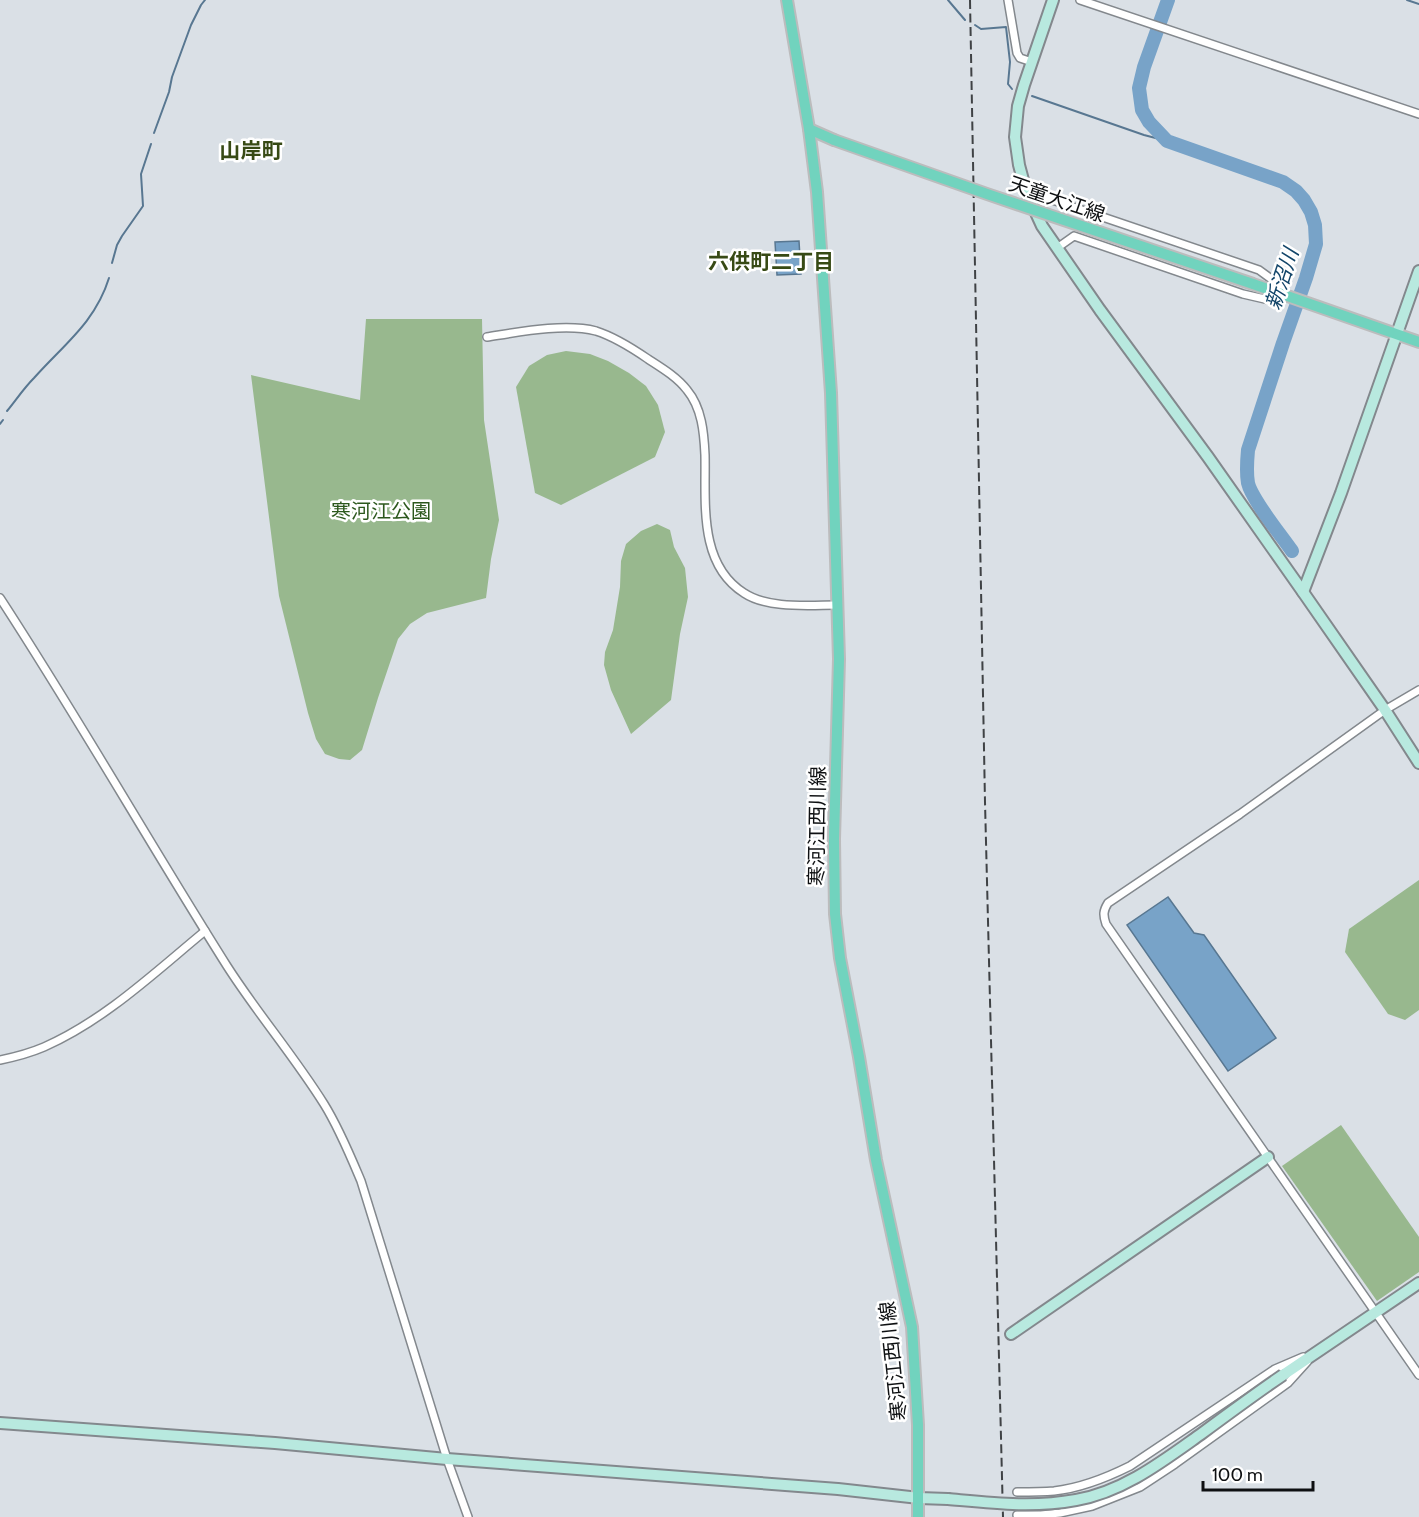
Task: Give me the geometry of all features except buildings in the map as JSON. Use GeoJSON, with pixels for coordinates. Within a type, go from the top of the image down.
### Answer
{"type":"FeatureCollection","features":[{"type":"Feature","properties":{"kind":"main road"},"geometry":{"type":"LineString","coordinates":[[787,0],[809,129]]}},
{"type":"Feature","properties":{"kind":"main road","name":"天童大江線"},"geometry":{"type":"LineString","coordinates":[[809,129],[957,184],[1419,342]]}},
{"type":"Feature","properties":{"kind":"main road","name":"寒河江西川線"},"geometry":{"type":"LineString","coordinates":[[809,129],[817,192],[831,393],[839,658],[834,839],[835,914],[840,958],[876,1160],[912,1327],[918,1425],[918,1517]]}},
{"type":"Feature","properties":{"kind":"street"},"geometry":{"type":"LineString","coordinates":[[1008,0],[1017,53],[1020,58],[1032,62]]}},
{"type":"Feature","properties":{"kind":"street"},"geometry":{"type":"LineString","coordinates":[[1053,0],[1018,106],[1015,137],[1026,191],[1042,226],[1303,592],[1419,763]]}},
{"type":"Feature","properties":{"kind":"street"},"geometry":{"type":"LineString","coordinates":[[1080,0],[1419,114]]}},
{"type":"Feature","properties":{"kind":"street"},"geometry":{"type":"LineString","coordinates":[[1026,191],[1259,270],[1281,286],[1290,297]]}},
{"type":"Feature","properties":{"kind":"street"},"geometry":{"type":"LineString","coordinates":[[1057,248],[1074,236],[1243,294],[1269,300],[1290,297]]}},
{"type":"Feature","properties":{"kind":"street"},"geometry":{"type":"LineString","coordinates":[[1303,592],[1341,493],[1419,271]]}},
{"type":"Feature","properties":{"kind":"street"},"geometry":{"type":"LineString","coordinates":[[487,336],[567,328],[597,332],[619,340],[677,379],[688,391],[701,420],[709,539],[712,554],[723,573],[745,595],[758,600],[776,604],[837,605]]}},
{"type":"Feature","properties":{"kind":"street"},"geometry":{"type":"LineString","coordinates":[[0,598],[240,987],[324,1104],[348,1149],[361,1181],[447,1459],[468,1517]]}},
{"type":"Feature","properties":{"kind":"street"},"geometry":{"type":"LineString","coordinates":[[1419,690],[1385,710],[1240,814],[1108,903],[1103,916],[1106,924],[1419,1375]]}},
{"type":"Feature","properties":{"kind":"street"},"geometry":{"type":"LineString","coordinates":[[0,1060],[43,1047],[92,1021],[120,1002],[205,931]]}},
{"type":"Feature","properties":{"kind":"street"},"geometry":{"type":"LineString","coordinates":[[1011,1334],[1268,1157]]}},
{"type":"Feature","properties":{"kind":"street"},"geometry":{"type":"LineString","coordinates":[[0,1422],[838,1489],[919,1498],[1023,1505],[1078,1500],[1108,1491],[1132,1480],[1166,1459],[1319,1349],[1419,1283]]}},
{"type":"Feature","properties":{"kind":"street"},"geometry":{"type":"LineString","coordinates":[[1017,1492],[1053,1491],[1080,1486],[1130,1466],[1275,1369],[1319,1349]]}},
{"type":"Feature","properties":{"kind":"street"},"geometry":{"type":"LineString","coordinates":[[1017,1515],[1060,1513],[1092,1506],[1140,1487],[1288,1383],[1319,1349]]}},
{"type":"Feature","properties":{"kind":"green space","name":"寒河江公園"},"geometry":{"type":"Polygon","coordinates":[[[366,319],[482,319],[484,420],[499,520],[486,598],[427,613],[410,624],[398,639],[362,750],[350,760],[325,754],[316,739],[308,713],[279,596],[251,375],[360,400],[366,319]]]}},
{"type":"Feature","properties":{"kind":"green space"},"geometry":{"type":"Polygon","coordinates":[[[566,351],[590,354],[608,361],[646,386],[658,405],[665,432],[655,457],[561,505],[535,493],[516,387],[529,366],[547,355],[566,351]]]}},
{"type":"Feature","properties":{"kind":"green space"},"geometry":{"type":"Polygon","coordinates":[[[657,524],[670,530],[674,547],[685,568],[688,597],[680,634],[671,700],[631,734],[611,690],[604,665],[605,652],[613,630],[620,587],[621,561],[626,544],[641,531],[657,524]]]}},
{"type":"Feature","properties":{"kind":"green space"},"geometry":{"type":"Polygon","coordinates":[[[1419,880],[1419,1010],[1405,1020],[1388,1014],[1345,952],[1349,929],[1419,880]]]}},
{"type":"Feature","properties":{"kind":"green space"},"geometry":{"type":"Polygon","coordinates":[[[1341,1125],[1419,1237],[1419,1272],[1377,1301],[1282,1166],[1341,1125]]]}},
{"type":"Feature","properties":{"kind":"water"},"geometry":{"type":"Polygon","coordinates":[[[799,241],[801,274],[777,275],[775,242],[799,241]]]}},
{"type":"Feature","properties":{"kind":"water"},"geometry":{"type":"Polygon","coordinates":[[[1168,897],[1194,933],[1204,935],[1276,1038],[1228,1071],[1127,925],[1168,897]]]}},
{"type":"Feature","properties":{"kind":"waterway"},"geometry":{"type":"LineString","coordinates":[[154,133],[191,25],[205,0]]}},
{"type":"Feature","properties":{"kind":"waterway"},"geometry":{"type":"LineString","coordinates":[[948,0],[965,20]]}},
{"type":"Feature","properties":{"kind":"waterway","name":"新沼川"},"geometry":{"type":"LineString","coordinates":[[1168,0],[1144,67],[1139,88],[1142,110],[1149,122],[1167,141],[1283,182],[1304,200],[1315,225],[1316,244],[1247,458],[1247,479],[1251,490],[1292,551]]}},
{"type":"Feature","properties":{"kind":"waterway"},"geometry":{"type":"LineString","coordinates":[[1407,0],[1419,4]]}},
{"type":"Feature","properties":{"kind":"waterway"},"geometry":{"type":"LineString","coordinates":[[975,25],[981,29],[1006,27],[1010,62],[1008,84],[1012,89]]}},
{"type":"Feature","properties":{"kind":"waterway"},"geometry":{"type":"LineString","coordinates":[[1032,96],[1167,141]]}},
{"type":"Feature","properties":{"kind":"waterway"},"geometry":{"type":"LineString","coordinates":[[112,263],[117,245],[143,206],[141,174],[151,144]]}},
{"type":"Feature","properties":{"kind":"waterway"},"geometry":{"type":"LineString","coordinates":[[7,411],[30,382],[87,321],[103,294],[109,278]]}},
{"type":"Feature","properties":{"kind":"waterway"},"geometry":{"type":"LineString","coordinates":[[0,424],[3,420]]}},
{"type":"Feature","properties":{"kind":"railway"},"geometry":{"type":"LineString","coordinates":[[970,0],[985,802],[1003,1517]]}},
{"type":"Feature","properties":{"kind":"district","name":"山岸町"},"geometry":{"type":"Point","coordinates":[251,151]}},
{"type":"Feature","properties":{"kind":"district","name":"六供町二丁目"},"geometry":{"type":"Point","coordinates":[771,262]}}]}
